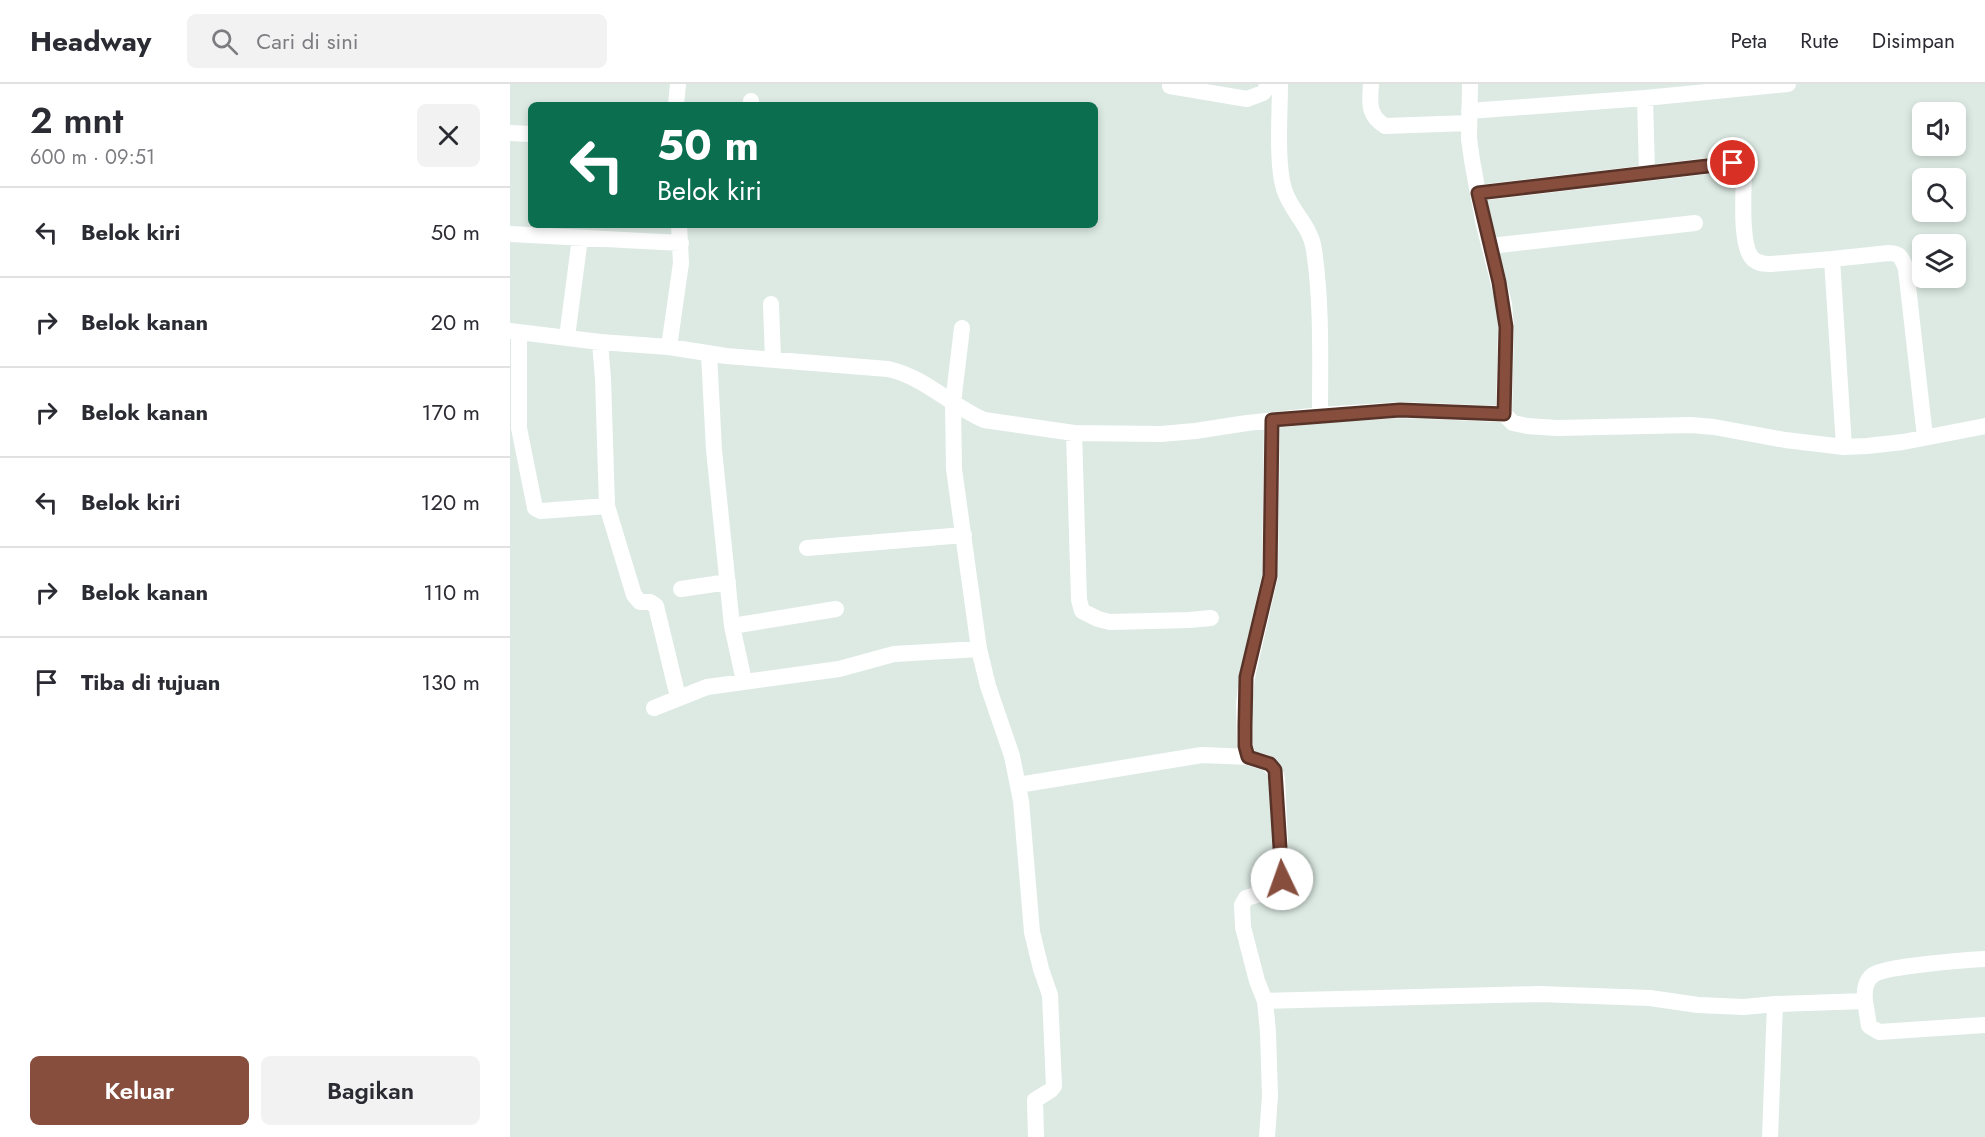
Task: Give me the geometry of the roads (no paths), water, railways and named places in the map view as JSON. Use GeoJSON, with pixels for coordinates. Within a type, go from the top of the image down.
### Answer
{"type":"FeatureCollection","features":[{"type":"Feature","properties":{"kind":"street"},"geometry":{"type":"LineString","coordinates":[[676,102],[678,84]]}},
{"type":"Feature","properties":{"kind":"street"},"geometry":{"type":"LineString","coordinates":[[1170,86],[1247,99],[1263,93],[1269,84]]}},
{"type":"Feature","properties":{"kind":"street"},"geometry":{"type":"LineString","coordinates":[[1280,84],[1281,174],[1289,201],[1311,234],[1314,249],[1319,327],[1320,415]]}},
{"type":"Feature","properties":{"kind":"street"},"geometry":{"type":"LineString","coordinates":[[1371,84],[1369,107],[1372,115],[1385,126],[1788,84]]}},
{"type":"Feature","properties":{"kind":"street"},"geometry":{"type":"LineString","coordinates":[[1470,84],[1469,139],[1506,327],[1504,414],[1509,421],[1527,426],[1557,428],[1691,425],[1844,447],[1867,446],[1985,426]]}},
{"type":"Feature","properties":{"kind":"street"},"geometry":{"type":"LineString","coordinates":[[1645,98],[1647,173]]}},
{"type":"Feature","properties":{"kind":"street"},"geometry":{"type":"LineString","coordinates":[[510,133],[528,134]]}},
{"type":"Feature","properties":{"kind":"street"},"geometry":{"type":"LineString","coordinates":[[1478,193],[1737,164],[1744,170],[1745,244],[1754,259],[1761,264],[1889,252],[1901,256],[1906,269],[1925,437]]}},
{"type":"Feature","properties":{"kind":"street"},"geometry":{"type":"LineString","coordinates":[[1490,246],[1695,223]]}},
{"type":"Feature","properties":{"kind":"street"},"geometry":{"type":"LineString","coordinates":[[669,347],[679,287],[679,228]]}},
{"type":"Feature","properties":{"kind":"street"},"geometry":{"type":"LineString","coordinates":[[510,234],[681,243]]}},
{"type":"Feature","properties":{"kind":"street"},"geometry":{"type":"LineString","coordinates":[[567,337],[580,238]]}},
{"type":"Feature","properties":{"kind":"street"},"geometry":{"type":"LineString","coordinates":[[1832,259],[1844,447]]}},
{"type":"Feature","properties":{"kind":"street"},"geometry":{"type":"LineString","coordinates":[[771,304],[773,360]]}},
{"type":"Feature","properties":{"kind":"street"},"geometry":{"type":"LineString","coordinates":[[963,328],[953,403],[954,469],[979,649],[988,686],[1012,756],[1018,785],[1032,932],[1050,995],[1054,1086],[1035,1100],[1036,1137]]}},
{"type":"Feature","properties":{"kind":"street"},"geometry":{"type":"LineString","coordinates":[[607,506],[541,511],[537,510],[534,505],[514,426],[515,332],[669,347],[709,354],[870,367],[903,372],[984,420],[1074,433],[1161,434],[1320,415],[1400,410],[1504,414]]}},
{"type":"Feature","properties":{"kind":"street"},"geometry":{"type":"LineString","coordinates":[[600,342],[607,506],[634,596],[640,602],[650,602],[656,606],[678,697]]}},
{"type":"Feature","properties":{"kind":"street"},"geometry":{"type":"LineString","coordinates":[[709,354],[714,450],[732,626],[744,681]]}},
{"type":"Feature","properties":{"kind":"street"},"geometry":{"type":"LineString","coordinates":[[1248,757],[1245,746],[1246,677],[1270,576],[1272,420]]}},
{"type":"Feature","properties":{"kind":"street"},"geometry":{"type":"LineString","coordinates":[[1074,433],[1078,600],[1082,611],[1092,617],[1110,622],[1211,618]]}},
{"type":"Feature","properties":{"kind":"street"},"geometry":{"type":"LineString","coordinates":[[807,548],[964,535]]}},
{"type":"Feature","properties":{"kind":"street"},"geometry":{"type":"LineString","coordinates":[[681,589],[728,582]]}},
{"type":"Feature","properties":{"kind":"street"},"geometry":{"type":"LineString","coordinates":[[732,626],[836,609]]}},
{"type":"Feature","properties":{"kind":"street"},"geometry":{"type":"LineString","coordinates":[[654,708],[707,687],[839,669],[894,654],[979,649]]}},
{"type":"Feature","properties":{"kind":"street"},"geometry":{"type":"LineString","coordinates":[[1018,785],[1202,755],[1248,757],[1270,764],[1275,770],[1282,883],[1274,890],[1246,898],[1242,905],[1243,927],[1257,981],[1265,1001],[1270,1096],[1267,1137]]}},
{"type":"Feature","properties":{"kind":"street"},"geometry":{"type":"LineString","coordinates":[[1985,959],[1909,967],[1877,973],[1867,983],[1865,1001],[1869,1026],[1879,1032],[1985,1025]]}},
{"type":"Feature","properties":{"kind":"street"},"geometry":{"type":"LineString","coordinates":[[1265,1001],[1539,994],[1650,998],[1698,1005],[1732,1006],[1865,1001]]}},
{"type":"Feature","properties":{"kind":"street"},"geometry":{"type":"LineString","coordinates":[[1770,1137],[1775,1004]]}}]}
